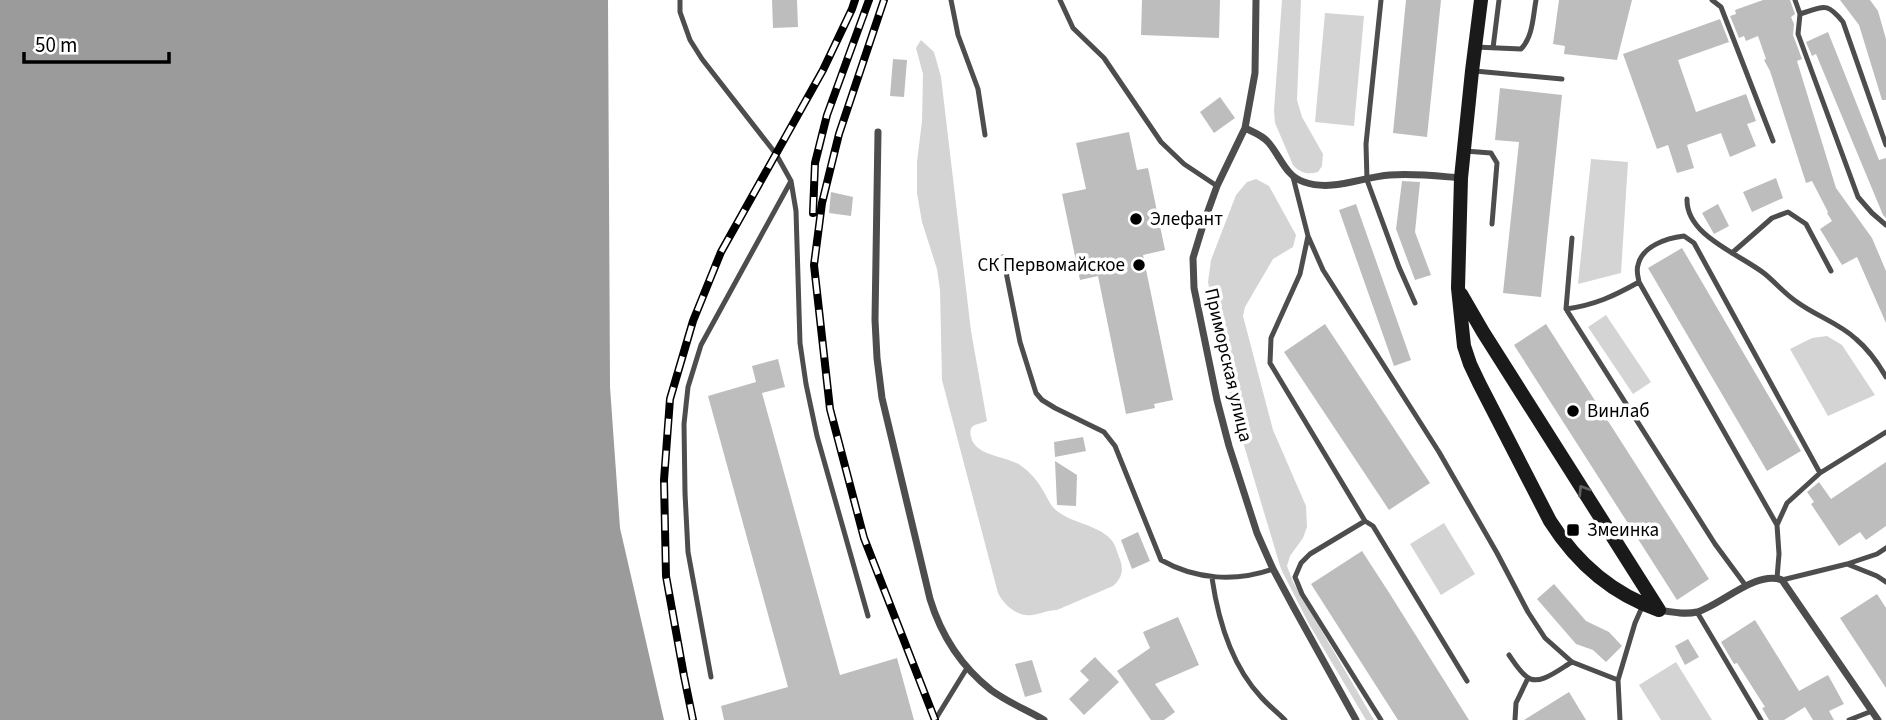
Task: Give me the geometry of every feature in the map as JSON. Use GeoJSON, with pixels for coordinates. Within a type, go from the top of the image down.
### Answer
{"type":"FeatureCollection","features":[{"type":"Feature","properties":{"kind":"main road"},"geometry":{"type":"LineString","coordinates":[[1481,0],[1461,178],[1458,288],[1464,346],[1470,363],[1561,538],[1603,581],[1643,605],[1659,610]]}},
{"type":"Feature","properties":{"kind":"main road"},"geometry":{"type":"LineString","coordinates":[[1458,288],[1659,610]]}},
{"type":"Feature","properties":{"kind":"street","name":"Приморская улица"},"geometry":{"type":"LineString","coordinates":[[1256,0],[1255,73],[1245,128],[1217,186],[1193,258],[1194,288],[1217,400],[1257,533],[1273,569],[1356,720]]}},
{"type":"Feature","properties":{"kind":"street"},"geometry":{"type":"LineString","coordinates":[[1245,128],[1268,141],[1283,166],[1293,177],[1304,182],[1344,184],[1386,175],[1413,174],[1461,178]]}},
{"type":"Feature","properties":{"kind":"street"},"geometry":{"type":"LineString","coordinates":[[878,132],[875,320],[882,398],[930,599],[942,630],[967,668],[993,691],[1044,720]]}},
{"type":"Feature","properties":{"kind":"street"},"geometry":{"type":"LineString","coordinates":[[1659,610],[1697,612],[1746,586],[1767,578],[1779,578],[1878,720]]}},
{"type":"Feature","properties":{"kind":"lane"},"geometry":{"type":"LineString","coordinates":[[680,0],[680,12],[690,40],[776,154],[791,181],[796,211],[800,342],[806,384],[817,436],[868,616]]}},
{"type":"Feature","properties":{"kind":"lane"},"geometry":{"type":"LineString","coordinates":[[951,0],[958,35],[978,89],[985,135]]}},
{"type":"Feature","properties":{"kind":"lane"},"geometry":{"type":"LineString","coordinates":[[1060,0],[1073,28],[1104,58],[1161,142],[1184,164],[1217,186]]}},
{"type":"Feature","properties":{"kind":"lane"},"geometry":{"type":"LineString","coordinates":[[1381,0],[1366,144],[1367,180],[1415,303]]}},
{"type":"Feature","properties":{"kind":"lane"},"geometry":{"type":"LineString","coordinates":[[1493,48],[1499,0]]}},
{"type":"Feature","properties":{"kind":"lane"},"geometry":{"type":"LineString","coordinates":[[1475,47],[1521,49],[1530,35],[1536,0]]}},
{"type":"Feature","properties":{"kind":"lane"},"geometry":{"type":"LineString","coordinates":[[1712,0],[1721,7],[1773,141]]}},
{"type":"Feature","properties":{"kind":"lane"},"geometry":{"type":"LineString","coordinates":[[1795,0],[1800,14],[1798,34],[1858,197],[1886,225]]}},
{"type":"Feature","properties":{"kind":"lane"},"geometry":{"type":"LineString","coordinates":[[1800,14],[1824,7],[1832,9],[1843,22],[1886,145]]}},
{"type":"Feature","properties":{"kind":"lane"},"geometry":{"type":"LineString","coordinates":[[1472,71],[1562,79]]}},
{"type":"Feature","properties":{"kind":"lane"},"geometry":{"type":"LineString","coordinates":[[1465,151],[1491,153],[1497,163],[1492,224]]}},
{"type":"Feature","properties":{"kind":"lane"},"geometry":{"type":"LineString","coordinates":[[1293,177],[1308,236],[1323,270],[1439,452],[1528,612],[1545,638],[1572,662],[1618,680]]}},
{"type":"Feature","properties":{"kind":"lane"},"geometry":{"type":"LineString","coordinates":[[712,677],[688,552],[684,424],[688,387],[701,345],[791,181]]}},
{"type":"Feature","properties":{"kind":"lane"},"geometry":{"type":"LineString","coordinates":[[1687,199],[1687,209],[1696,226],[1732,253],[1749,262],[1798,304],[1828,318],[1856,338],[1875,359],[1886,377]]}},
{"type":"Feature","properties":{"kind":"lane"},"geometry":{"type":"LineString","coordinates":[[1732,253],[1772,218],[1788,212],[1805,224],[1831,271]]}},
{"type":"Feature","properties":{"kind":"lane"},"geometry":{"type":"LineString","coordinates":[[1308,236],[1300,274],[1271,338],[1270,363],[1365,521],[1373,526],[1467,681]]}},
{"type":"Feature","properties":{"kind":"lane"},"geometry":{"type":"LineString","coordinates":[[1820,473],[1694,243],[1684,236],[1670,238],[1650,248],[1640,257],[1637,268],[1639,282],[1777,525],[1779,578],[1847,564],[1877,554],[1886,548]]}},
{"type":"Feature","properties":{"kind":"lane"},"geometry":{"type":"LineString","coordinates":[[1573,238],[1566,309],[1715,544],[1746,586]]}},
{"type":"Feature","properties":{"kind":"lane"},"geometry":{"type":"LineString","coordinates":[[1003,257],[1020,342],[1036,393],[1055,408],[1104,432],[1115,446],[1161,560],[1174,567],[1212,578],[1256,575],[1273,569]]}},
{"type":"Feature","properties":{"kind":"lane"},"geometry":{"type":"LineString","coordinates":[[1566,309],[1608,299],[1639,282]]}},
{"type":"Feature","properties":{"kind":"lane"},"geometry":{"type":"LineString","coordinates":[[1777,525],[1787,503],[1820,473],[1886,432]]}},
{"type":"Feature","properties":{"kind":"lane"},"geometry":{"type":"LineString","coordinates":[[1365,521],[1310,554],[1301,563],[1295,577],[1302,594],[1381,720]]}},
{"type":"Feature","properties":{"kind":"lane"},"geometry":{"type":"LineString","coordinates":[[1847,564],[1886,582]]}},
{"type":"Feature","properties":{"kind":"lane"},"geometry":{"type":"LineString","coordinates":[[1212,578],[1226,634],[1236,657],[1261,697],[1285,720]]}},
{"type":"Feature","properties":{"kind":"lane"},"geometry":{"type":"LineString","coordinates":[[1620,720],[1618,680],[1643,605]]}},
{"type":"Feature","properties":{"kind":"lane"},"geometry":{"type":"LineString","coordinates":[[1697,612],[1761,720]]}},
{"type":"Feature","properties":{"kind":"lane"},"geometry":{"type":"LineString","coordinates":[[1509,655],[1528,678],[1534,680],[1572,662]]}},
{"type":"Feature","properties":{"kind":"lane"},"geometry":{"type":"LineString","coordinates":[[935,720],[967,668]]}},
{"type":"Feature","properties":{"kind":"lane"},"geometry":{"type":"LineString","coordinates":[[1515,720],[1516,703],[1528,678]]}},
{"type":"Feature","properties":{"kind":"lane"},"geometry":{"type":"LineString","coordinates":[[1849,720],[1872,710]]}},
{"type":"Feature","properties":{"kind":"shaded area"},"geometry":{"type":"Polygon","coordinates":[[[0,0],[608,0],[610,387],[620,528],[664,720],[0,720],[0,0]]]}},
{"type":"Feature","properties":{"kind":"shaded area"},"geometry":{"type":"Polygon","coordinates":[[[1282,0],[1301,0],[1297,100],[1302,117],[1323,154],[1322,166],[1314,173],[1301,172],[1293,165],[1275,123],[1282,0]]]}},
{"type":"Feature","properties":{"kind":"shaded area"},"geometry":{"type":"Polygon","coordinates":[[[1325,13],[1364,16],[1354,126],[1315,122],[1325,13]]]}},
{"type":"Feature","properties":{"kind":"shaded area"},"geometry":{"type":"Polygon","coordinates":[[[921,40],[934,52],[941,77],[971,331],[987,421],[972,427],[971,437],[978,448],[1014,462],[1026,470],[1057,511],[1108,536],[1122,565],[1121,576],[1113,586],[1057,610],[1032,615],[1021,614],[1007,606],[998,593],[942,380],[940,290],[917,193],[923,74],[916,48],[921,40]]]}},
{"type":"Feature","properties":{"kind":"shaded area"},"geometry":{"type":"Polygon","coordinates":[[[1591,159],[1628,162],[1621,273],[1578,284],[1591,159]]]}},
{"type":"Feature","properties":{"kind":"shaded area"},"geometry":{"type":"Polygon","coordinates":[[[1256,179],[1269,186],[1296,235],[1293,247],[1273,259],[1245,307],[1243,316],[1273,430],[1306,506],[1307,527],[1287,566],[1293,582],[1374,720],[1366,720],[1309,624],[1281,569],[1231,402],[1208,282],[1211,260],[1236,195],[1247,182],[1256,179]]]}},
{"type":"Feature","properties":{"kind":"shaded area"},"geometry":{"type":"Polygon","coordinates":[[[1606,315],[1651,382],[1633,394],[1588,327],[1606,315]]]}},
{"type":"Feature","properties":{"kind":"shaded area"},"geometry":{"type":"Polygon","coordinates":[[[1827,336],[1842,345],[1875,395],[1828,416],[1790,349],[1812,338],[1827,336]]]}},
{"type":"Feature","properties":{"kind":"shaded area"},"geometry":{"type":"Polygon","coordinates":[[[1444,523],[1475,574],[1441,595],[1410,544],[1444,523]]]}},
{"type":"Feature","properties":{"kind":"shaded area"},"geometry":{"type":"Polygon","coordinates":[[[1676,662],[1712,720],[1661,720],[1639,685],[1676,662]]]}},
{"type":"Feature","properties":{"kind":"building"},"geometry":{"type":"Polygon","coordinates":[[[772,0],[797,0],[798,27],[773,28],[772,0]]]}},
{"type":"Feature","properties":{"kind":"building"},"geometry":{"type":"Polygon","coordinates":[[[1142,0],[1220,0],[1219,38],[1141,35],[1142,0]]]}},
{"type":"Feature","properties":{"kind":"building"},"geometry":{"type":"Polygon","coordinates":[[[1406,0],[1441,0],[1427,137],[1393,133],[1406,0]]]}},
{"type":"Feature","properties":{"kind":"building"},"geometry":{"type":"Polygon","coordinates":[[[1559,0],[1632,0],[1617,60],[1564,54],[1565,46],[1553,44],[1559,0]]]}},
{"type":"Feature","properties":{"kind":"building"},"geometry":{"type":"Polygon","coordinates":[[[1763,0],[1790,0],[1795,14],[1791,17],[1794,24],[1793,35],[1802,59],[1797,61],[1836,188],[1872,238],[1886,271],[1886,323],[1857,257],[1842,265],[1820,229],[1832,221],[1812,181],[1806,183],[1758,36],[1746,41],[1744,36],[1739,38],[1730,16],[1736,14],[1735,10],[1763,0]]]}},
{"type":"Feature","properties":{"kind":"building"},"geometry":{"type":"Polygon","coordinates":[[[1840,0],[1870,0],[1878,11],[1886,39],[1886,100],[1882,100],[1859,25],[1840,0]]]}},
{"type":"Feature","properties":{"kind":"building"},"geometry":{"type":"Polygon","coordinates":[[[1720,19],[1729,42],[1678,60],[1696,112],[1746,94],[1756,121],[1747,124],[1756,146],[1730,157],[1721,133],[1687,145],[1694,168],[1677,173],[1668,145],[1657,149],[1623,54],[1720,19]]]}},
{"type":"Feature","properties":{"kind":"building"},"geometry":{"type":"Polygon","coordinates":[[[1828,32],[1879,160],[1886,158],[1886,218],[1816,54],[1812,56],[1806,42],[1828,32]]]}},
{"type":"Feature","properties":{"kind":"building"},"geometry":{"type":"Polygon","coordinates":[[[893,59],[907,60],[904,97],[890,96],[893,59]]]}},
{"type":"Feature","properties":{"kind":"building"},"geometry":{"type":"Polygon","coordinates":[[[1500,88],[1562,95],[1541,297],[1503,293],[1519,142],[1495,140],[1500,88]]]}},
{"type":"Feature","properties":{"kind":"building"},"geometry":{"type":"Polygon","coordinates":[[[1220,97],[1235,118],[1214,133],[1200,112],[1220,97]]]}},
{"type":"Feature","properties":{"kind":"building"},"geometry":{"type":"Polygon","coordinates":[[[1129,132],[1137,170],[1148,168],[1165,250],[1143,255],[1173,400],[1154,404],[1155,408],[1126,414],[1098,276],[1080,280],[1062,194],[1086,189],[1076,143],[1129,132]]]}},
{"type":"Feature","properties":{"kind":"building"},"geometry":{"type":"Polygon","coordinates":[[[1776,178],[1783,198],[1752,212],[1743,192],[1776,178]]]}},
{"type":"Feature","properties":{"kind":"building"},"geometry":{"type":"Polygon","coordinates":[[[1402,181],[1420,182],[1415,232],[1431,275],[1415,280],[1396,229],[1402,181]]]}},
{"type":"Feature","properties":{"kind":"building"},"geometry":{"type":"Polygon","coordinates":[[[831,192],[853,197],[851,216],[829,213],[831,192]]]}},
{"type":"Feature","properties":{"kind":"building"},"geometry":{"type":"Polygon","coordinates":[[[1356,204],[1411,360],[1394,366],[1339,210],[1356,204]]]}},
{"type":"Feature","properties":{"kind":"building"},"geometry":{"type":"Polygon","coordinates":[[[1718,204],[1729,226],[1714,234],[1702,213],[1718,204]]]}},
{"type":"Feature","properties":{"kind":"building"},"geometry":{"type":"Polygon","coordinates":[[[1682,248],[1801,451],[1767,471],[1648,268],[1682,248]]]}},
{"type":"Feature","properties":{"kind":"building"},"geometry":{"type":"Polygon","coordinates":[[[1325,324],[1430,483],[1389,510],[1284,352],[1325,324]]]}},
{"type":"Feature","properties":{"kind":"building"},"geometry":{"type":"Polygon","coordinates":[[[1546,324],[1709,579],[1677,600],[1514,345],[1546,324]]]}},
{"type":"Feature","properties":{"kind":"building"},"geometry":{"type":"Polygon","coordinates":[[[778,359],[785,387],[762,393],[840,675],[897,658],[914,720],[724,720],[721,706],[788,687],[708,396],[756,382],[752,366],[778,359]]]}},
{"type":"Feature","properties":{"kind":"building"},"geometry":{"type":"Polygon","coordinates":[[[1083,437],[1086,451],[1055,457],[1054,442],[1083,437]]]}},
{"type":"Feature","properties":{"kind":"building"},"geometry":{"type":"Polygon","coordinates":[[[1055,461],[1077,475],[1076,506],[1057,505],[1055,461]]]}},
{"type":"Feature","properties":{"kind":"building"},"geometry":{"type":"Polygon","coordinates":[[[1886,462],[1886,526],[1866,540],[1860,532],[1839,546],[1811,504],[1814,502],[1807,492],[1819,482],[1831,499],[1886,462]]]}},
{"type":"Feature","properties":{"kind":"building"},"geometry":{"type":"Polygon","coordinates":[[[1138,532],[1150,561],[1132,569],[1121,540],[1138,532]]]}},
{"type":"Feature","properties":{"kind":"building"},"geometry":{"type":"Polygon","coordinates":[[[1362,551],[1469,720],[1398,720],[1311,584],[1362,551]]]}},
{"type":"Feature","properties":{"kind":"building"},"geometry":{"type":"Polygon","coordinates":[[[1554,584],[1586,621],[1609,632],[1622,646],[1606,662],[1593,650],[1576,644],[1537,599],[1554,584]]]}},
{"type":"Feature","properties":{"kind":"building"},"geometry":{"type":"Polygon","coordinates":[[[1877,594],[1886,608],[1886,688],[1840,618],[1877,594]]]}},
{"type":"Feature","properties":{"kind":"building"},"geometry":{"type":"Polygon","coordinates":[[[1178,617],[1199,665],[1155,684],[1175,712],[1164,720],[1151,720],[1117,671],[1150,648],[1143,632],[1178,617]]]}},
{"type":"Feature","properties":{"kind":"building"},"geometry":{"type":"Polygon","coordinates":[[[1755,620],[1799,691],[1828,675],[1844,704],[1829,711],[1834,720],[1813,720],[1805,707],[1784,720],[1769,720],[1762,708],[1765,707],[1721,642],[1755,620]]]}},
{"type":"Feature","properties":{"kind":"building"},"geometry":{"type":"Polygon","coordinates":[[[1688,639],[1699,657],[1685,665],[1675,646],[1688,639]]]}},
{"type":"Feature","properties":{"kind":"building"},"geometry":{"type":"Polygon","coordinates":[[[1095,657],[1119,682],[1084,715],[1069,699],[1089,680],[1080,671],[1095,657]]]}},
{"type":"Feature","properties":{"kind":"building"},"geometry":{"type":"Polygon","coordinates":[[[1032,660],[1042,692],[1025,697],[1015,664],[1032,660]]]}},
{"type":"Feature","properties":{"kind":"building"},"geometry":{"type":"Polygon","coordinates":[[[1569,692],[1586,720],[1524,720],[1569,692]]]}},
{"type":"Feature","properties":{"kind":"railway"},"geometry":{"type":"LineString","coordinates":[[693,720],[666,576],[664,480],[670,399],[693,321],[721,252],[823,70],[855,0]]}},
{"type":"Feature","properties":{"kind":"railway"},"geometry":{"type":"LineString","coordinates":[[813,213],[815,163],[827,115],[869,0]]}},
{"type":"Feature","properties":{"kind":"railway"},"geometry":{"type":"LineString","coordinates":[[884,0],[839,134],[822,203],[814,265],[830,409],[864,538],[935,720]]}},
{"type":"Feature","properties":{"kind":"place","name":"Элефант"},"geometry":{"type":"Point","coordinates":[1136,219]}},
{"type":"Feature","properties":{"kind":"place","name":"СК Первомайское"},"geometry":{"type":"Point","coordinates":[1139,265]}},
{"type":"Feature","properties":{"kind":"place","name":"Винлаб"},"geometry":{"type":"Point","coordinates":[1573,411]}},
{"type":"Feature","properties":{"kind":"place","name":"Змеинка"},"geometry":{"type":"Point","coordinates":[1573,530]}}]}
